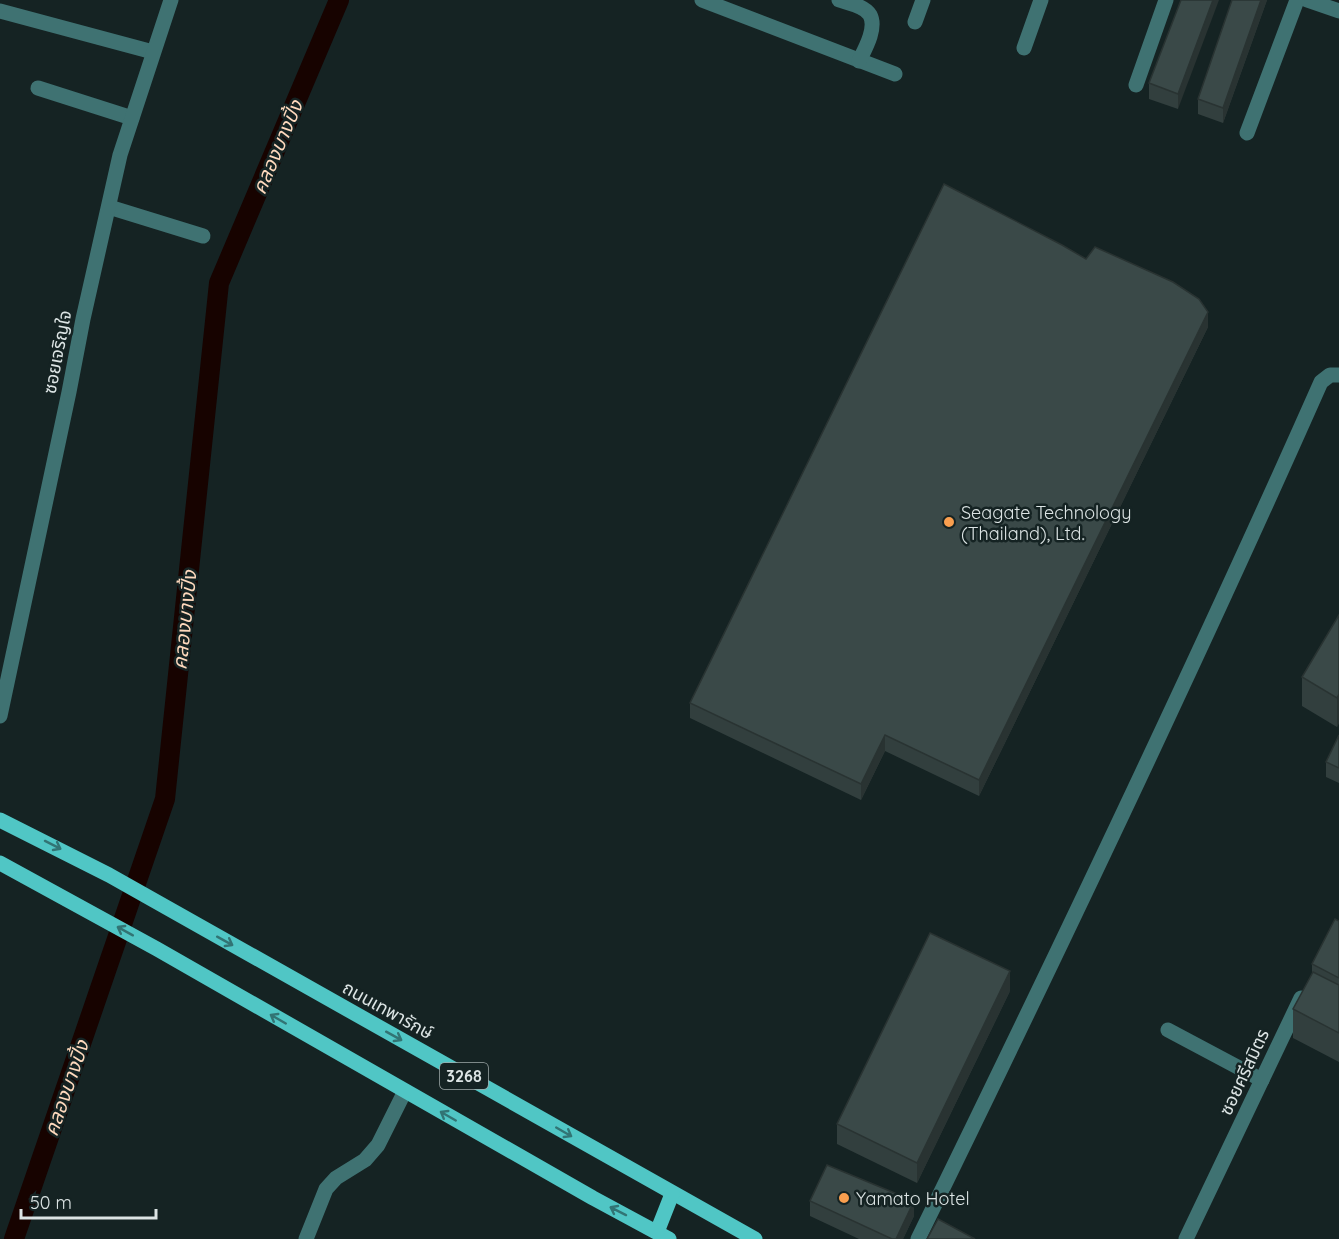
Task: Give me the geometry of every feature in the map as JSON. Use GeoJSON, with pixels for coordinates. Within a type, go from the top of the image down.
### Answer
{"type":"FeatureCollection","features":[{"type":"Feature","properties":{"kind":"main road","name":"ถนนเทพารักษ์"},"geometry":{"type":"LineString","coordinates":[[0,820],[109,875],[754,1239]]}},
{"type":"Feature","properties":{"kind":"main road","name":"3268"},"geometry":{"type":"LineString","coordinates":[[0,863],[157,949],[593,1198],[663,1235]]}},
{"type":"Feature","properties":{"kind":"main road"},"geometry":{"type":"LineString","coordinates":[[663,1235],[672,1194]]}},
{"type":"Feature","properties":{"kind":"street","name":"ซอยเจริญใจ"},"geometry":{"type":"LineString","coordinates":[[0,716],[83,319],[120,155],[171,0]]}},
{"type":"Feature","properties":{"kind":"street"},"geometry":{"type":"LineString","coordinates":[[702,0],[895,74]]}},
{"type":"Feature","properties":{"kind":"street"},"geometry":{"type":"LineString","coordinates":[[839,0],[864,10],[870,15],[872,26],[859,61]]}},
{"type":"Feature","properties":{"kind":"street"},"geometry":{"type":"LineString","coordinates":[[915,22],[923,0]]}},
{"type":"Feature","properties":{"kind":"street"},"geometry":{"type":"LineString","coordinates":[[1024,48],[1041,0]]}},
{"type":"Feature","properties":{"kind":"street"},"geometry":{"type":"LineString","coordinates":[[1136,86],[1166,0]]}},
{"type":"Feature","properties":{"kind":"street"},"geometry":{"type":"LineString","coordinates":[[1247,133],[1297,0]]}},
{"type":"Feature","properties":{"kind":"street"},"geometry":{"type":"LineString","coordinates":[[1307,0],[1339,11]]}},
{"type":"Feature","properties":{"kind":"street"},"geometry":{"type":"LineString","coordinates":[[0,11],[153,52]]}},
{"type":"Feature","properties":{"kind":"street"},"geometry":{"type":"LineString","coordinates":[[38,88],[132,118]]}},
{"type":"Feature","properties":{"kind":"street"},"geometry":{"type":"LineString","coordinates":[[109,207],[203,236]]}},
{"type":"Feature","properties":{"kind":"street"},"geometry":{"type":"LineString","coordinates":[[918,1239],[1097,871],[1239,569],[1321,382],[1330,375],[1339,375]]}},
{"type":"Feature","properties":{"kind":"street","name":"ซอยศรีสมิตร"},"geometry":{"type":"LineString","coordinates":[[1186,1239],[1308,984]]}},
{"type":"Feature","properties":{"kind":"street"},"geometry":{"type":"LineString","coordinates":[[1168,1030],[1262,1080]]}},
{"type":"Feature","properties":{"kind":"street"},"geometry":{"type":"LineString","coordinates":[[306,1239],[326,1189],[336,1178],[365,1160],[378,1145],[405,1091]]}},
{"type":"Feature","properties":{"kind":"building"},"geometry":{"type":"Polygon","coordinates":[[[1181,0],[1213,0],[1178,94],[1149,83],[1181,0]]]}},
{"type":"Feature","properties":{"kind":"building"},"geometry":{"type":"Polygon","coordinates":[[[1232,0],[1261,0],[1223,108],[1198,99],[1232,0]]]}},
{"type":"Feature","properties":{"kind":"building","name":"Seagate Technology (Thailand), Ltd."},"geometry":{"type":"Polygon","coordinates":[[[944,184],[1086,259],[1095,247],[1173,282],[1199,299],[1208,312],[979,780],[885,735],[861,784],[690,703],[944,184]]]}},
{"type":"Feature","properties":{"kind":"building"},"geometry":{"type":"Polygon","coordinates":[[[1339,615],[1339,694],[1337,698],[1302,677],[1339,615]]]}},
{"type":"Feature","properties":{"kind":"building"},"geometry":{"type":"Polygon","coordinates":[[[1339,735],[1339,768],[1326,762],[1339,735]]]}},
{"type":"Feature","properties":{"kind":"building"},"geometry":{"type":"Polygon","coordinates":[[[1335,919],[1339,921],[1339,978],[1312,964],[1335,919]]]}},
{"type":"Feature","properties":{"kind":"building"},"geometry":{"type":"Polygon","coordinates":[[[930,933],[1010,971],[917,1163],[837,1124],[930,933]]]}},
{"type":"Feature","properties":{"kind":"building"},"geometry":{"type":"Polygon","coordinates":[[[1313,972],[1339,985],[1339,1033],[1293,1009],[1313,972]]]}},
{"type":"Feature","properties":{"kind":"building","name":"Yamato Hotel"},"geometry":{"type":"Polygon","coordinates":[[[827,1165],[914,1201],[896,1239],[810,1201],[827,1165]]]}},
{"type":"Feature","properties":{"kind":"building"},"geometry":{"type":"Polygon","coordinates":[[[938,1219],[975,1239],[927,1239],[938,1219]]]}},
{"type":"Feature","properties":{"kind":"waterway","name":"คลองบางปิ้ง"},"geometry":{"type":"LineString","coordinates":[[14,1239],[165,799],[219,283],[339,0]]}},
{"type":"Feature","properties":{"kind":"place","name":"Seagate Technology (Thailand), Ltd."},"geometry":{"type":"Point","coordinates":[949,522]}},
{"type":"Feature","properties":{"kind":"place","name":"Yamato Hotel"},"geometry":{"type":"Point","coordinates":[844,1198]}}]}
